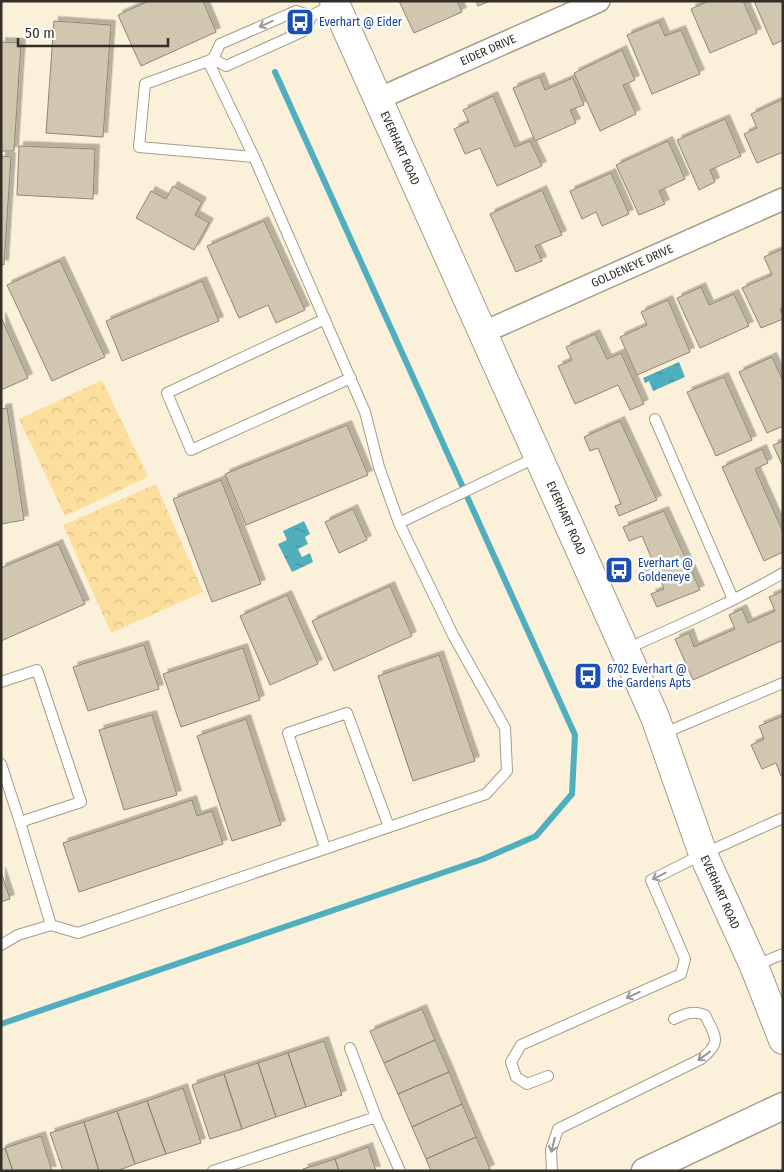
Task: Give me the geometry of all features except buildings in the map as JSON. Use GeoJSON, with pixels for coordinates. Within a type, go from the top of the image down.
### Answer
{"type":"FeatureCollection","features":[{"type":"Feature","properties":{"kind":"main road","name":"EVERHART ROAD"},"geometry":{"type":"LineString","coordinates":[[334,2],[656,717],[703,854],[754,966],[783,1040]]}},
{"type":"Feature","properties":{"kind":"street","name":"EIDER DRIVE"},"geometry":{"type":"LineString","coordinates":[[378,99],[599,1]]}},
{"type":"Feature","properties":{"kind":"street","name":"GOLDENEYE DRIVE"},"geometry":{"type":"LineString","coordinates":[[482,333],[783,199]]}},
{"type":"Feature","properties":{"kind":"street"},"geometry":{"type":"LineString","coordinates":[[661,1167],[783,1106]]}},
{"type":"Feature","properties":{"kind":"lane"},"geometry":{"type":"LineString","coordinates":[[210,60],[226,66],[306,30],[311,16],[334,2]]}},
{"type":"Feature","properties":{"kind":"lane"},"geometry":{"type":"LineString","coordinates":[[254,157],[139,147],[145,84],[210,60],[220,44],[288,14],[296,11],[311,16]]}},
{"type":"Feature","properties":{"kind":"lane"},"geometry":{"type":"LineString","coordinates":[[1,945],[18,935],[51,925],[78,932],[486,794],[507,770],[505,728],[452,634],[398,523],[379,467],[365,412],[210,60]]}},
{"type":"Feature","properties":{"kind":"lane"},"geometry":{"type":"LineString","coordinates":[[325,319],[167,393],[191,450],[351,378]]}},
{"type":"Feature","properties":{"kind":"lane"},"geometry":{"type":"LineString","coordinates":[[655,418],[733,599]]}},
{"type":"Feature","properties":{"kind":"lane"},"geometry":{"type":"LineString","coordinates":[[398,523],[538,457]]}},
{"type":"Feature","properties":{"kind":"lane"},"geometry":{"type":"LineString","coordinates":[[625,649],[756,588],[783,573]]}},
{"type":"Feature","properties":{"kind":"lane"},"geometry":{"type":"LineString","coordinates":[[1,682],[37,670],[81,802],[20,822]]}},
{"type":"Feature","properties":{"kind":"lane"},"geometry":{"type":"LineString","coordinates":[[662,734],[783,683]]}},
{"type":"Feature","properties":{"kind":"lane"},"geometry":{"type":"LineString","coordinates":[[325,848],[288,732],[347,713],[389,827]]}},
{"type":"Feature","properties":{"kind":"lane"},"geometry":{"type":"LineString","coordinates":[[1,764],[51,925]]}},
{"type":"Feature","properties":{"kind":"lane"},"geometry":{"type":"LineString","coordinates":[[548,1076],[527,1084],[516,1078],[510,1062],[521,1046],[681,974],[685,959],[651,880],[783,818]]}},
{"type":"Feature","properties":{"kind":"lane"},"geometry":{"type":"LineString","coordinates":[[754,966],[783,954]]}},
{"type":"Feature","properties":{"kind":"lane"},"geometry":{"type":"LineString","coordinates":[[552,1171],[551,1150],[558,1129],[701,1059],[711,1051],[716,1042],[715,1036],[705,1015],[698,1012],[689,1012],[674,1019]]}},
{"type":"Feature","properties":{"kind":"lane"},"geometry":{"type":"LineString","coordinates":[[350,1048],[376,1117],[400,1171]]}},
{"type":"Feature","properties":{"kind":"lane"},"geometry":{"type":"LineString","coordinates":[[213,1171],[376,1117]]}},
{"type":"Feature","properties":{"kind":"green space"},"geometry":{"type":"Polygon","coordinates":[[[102,380],[148,477],[65,516],[19,419],[102,380]]]}},
{"type":"Feature","properties":{"kind":"green space"},"geometry":{"type":"Polygon","coordinates":[[[156,484],[203,592],[111,633],[63,525],[156,484]]]}},
{"type":"Feature","properties":{"kind":"water"},"geometry":{"type":"Polygon","coordinates":[[[679,362],[685,377],[653,391],[649,381],[645,383],[643,378],[679,362]]]}},
{"type":"Feature","properties":{"kind":"water"},"geometry":{"type":"Polygon","coordinates":[[[304,521],[310,534],[305,537],[308,544],[298,549],[302,557],[310,553],[313,562],[292,572],[278,544],[287,540],[283,531],[304,521]]]}},
{"type":"Feature","properties":{"kind":"waterway"},"geometry":{"type":"LineString","coordinates":[[1,1024],[483,859],[536,836],[572,794],[575,735],[275,72]]}},
{"type":"Feature","properties":{"kind":"place","name":"Everhart @ Eider"},"geometry":{"type":"Point","coordinates":[300,22]}},
{"type":"Feature","properties":{"kind":"place","name":"Everhart @ Goldeneye"},"geometry":{"type":"Point","coordinates":[619,570]}},
{"type":"Feature","properties":{"kind":"place","name":"6702 Everhart @ the Gardens Apts"},"geometry":{"type":"Point","coordinates":[588,676]}}]}
